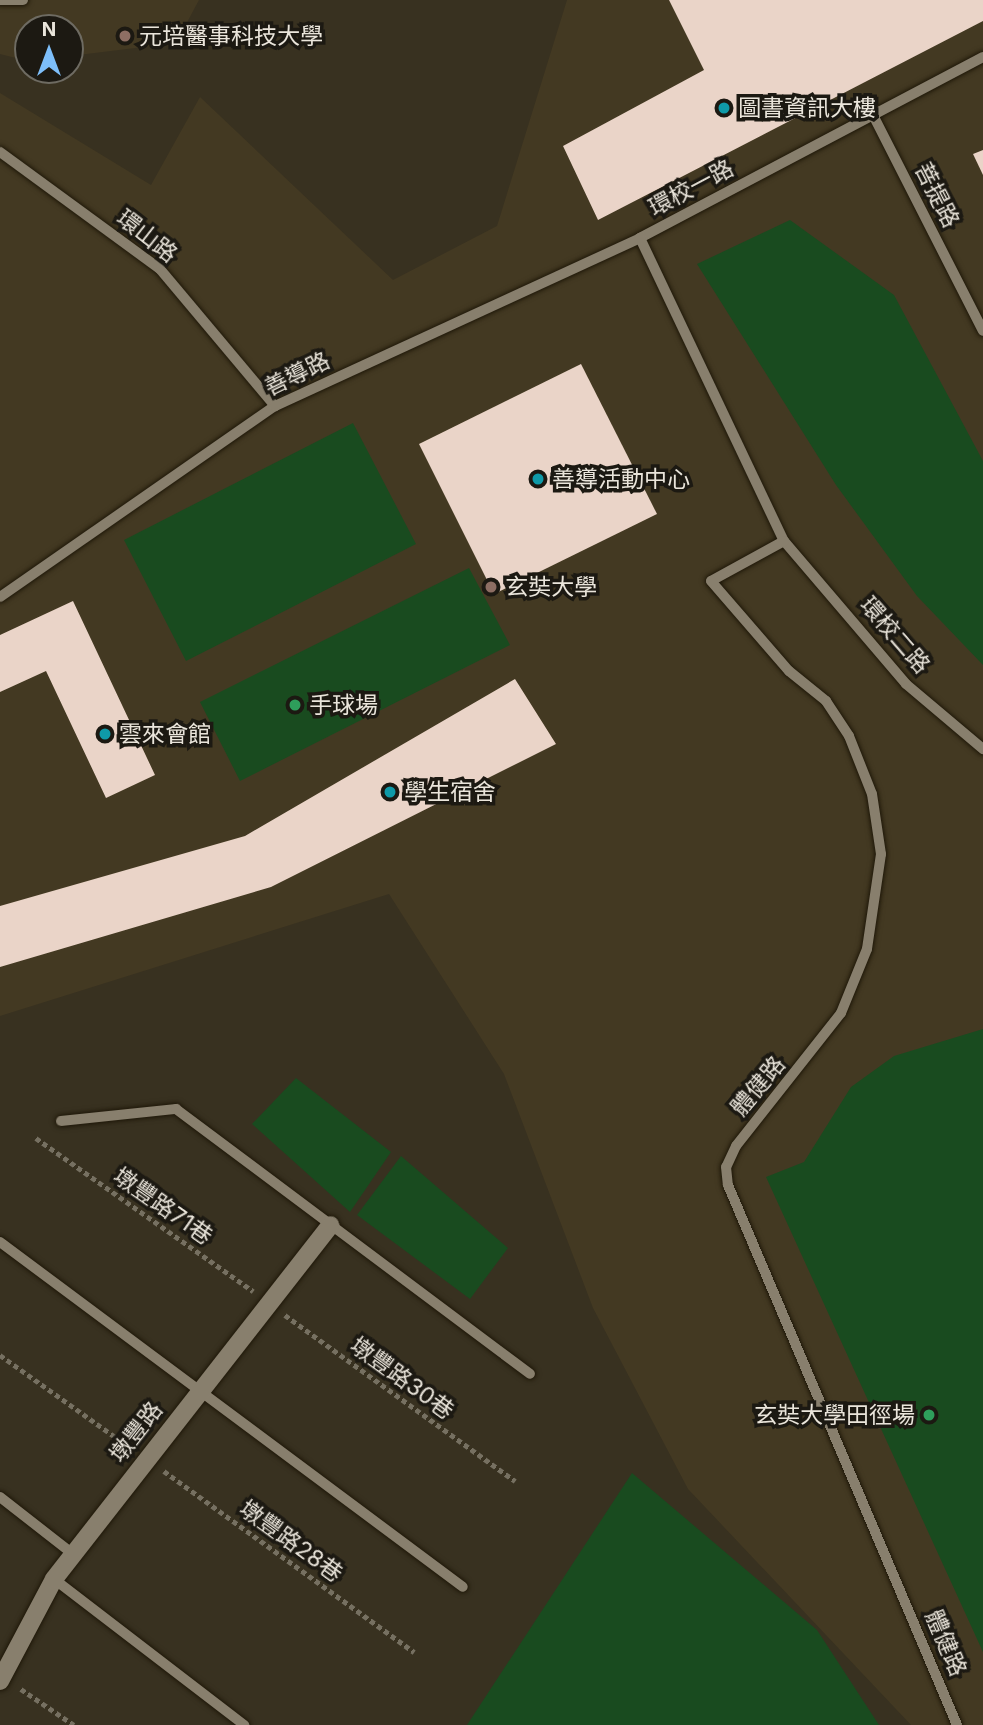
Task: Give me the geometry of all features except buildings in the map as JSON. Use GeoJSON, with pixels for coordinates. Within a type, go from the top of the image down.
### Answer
{"type":"FeatureCollection","features":[{"type":"Feature","properties":{"kind":"street","name":"墩豐路"},"geometry":{"type":"LineString","coordinates":[[1,1679],[54,1579],[331,1225]]}},
{"type":"Feature","properties":{"kind":"lane"},"geometry":{"type":"LineString","coordinates":[[0,0],[23,0]]}},
{"type":"Feature","properties":{"kind":"lane","name":"環校一路"},"geometry":{"type":"LineString","coordinates":[[783,541],[640,238],[983,57]]}},
{"type":"Feature","properties":{"kind":"lane","name":"菩提路"},"geometry":{"type":"LineString","coordinates":[[873,115],[983,331]]}},
{"type":"Feature","properties":{"kind":"lane","name":"環山路"},"geometry":{"type":"LineString","coordinates":[[0,152],[160,269],[275,406]]}},
{"type":"Feature","properties":{"kind":"lane","name":"善導路"},"geometry":{"type":"LineString","coordinates":[[0,597],[275,406],[640,238]]}},
{"type":"Feature","properties":{"kind":"lane","name":"環校二路"},"geometry":{"type":"LineString","coordinates":[[783,541],[906,684],[983,749]]}},
{"type":"Feature","properties":{"kind":"lane","name":"體健路"},"geometry":{"type":"LineString","coordinates":[[783,541],[711,581],[789,671],[826,701],[849,736],[872,794],[881,854],[867,949],[841,1013],[736,1146],[726,1167],[728,1185],[957,1725]]}},
{"type":"Feature","properties":{"kind":"lane"},"geometry":{"type":"LineString","coordinates":[[61,1121],[176,1109],[530,1374]]}},
{"type":"Feature","properties":{"kind":"lane"},"geometry":{"type":"LineString","coordinates":[[0,1242],[463,1587]]}},
{"type":"Feature","properties":{"kind":"lane"},"geometry":{"type":"LineString","coordinates":[[0,1497],[73,1554]]}},
{"type":"Feature","properties":{"kind":"lane"},"geometry":{"type":"LineString","coordinates":[[54,1579],[244,1725]]}},
{"type":"Feature","properties":{"kind":"path","name":"墩豐路71巷"},"geometry":{"type":"LineString","coordinates":[[36,1138],[269,1303]]}},
{"type":"Feature","properties":{"kind":"path","name":"墩豐路30巷"},"geometry":{"type":"LineString","coordinates":[[269,1303],[515,1481]]}},
{"type":"Feature","properties":{"kind":"path","name":"墩豐路28巷"},"geometry":{"type":"LineString","coordinates":[[0,1355],[414,1652]]}},
{"type":"Feature","properties":{"kind":"path"},"geometry":{"type":"LineString","coordinates":[[1,1679],[74,1725]]}},
{"type":"Feature","properties":{"kind":"shaded area","name":"元培醫事科技大學"},"geometry":{"type":"Polygon","coordinates":[[[0,0],[199,0],[176,43],[84,54],[84,14],[14,14],[14,58],[0,54],[0,0]]]}},
{"type":"Feature","properties":{"kind":"shaded area","name":"玄奘大學"},"geometry":{"type":"Polygon","coordinates":[[[567,0],[983,0],[983,1725],[911,1725],[688,1489],[593,1308],[504,1074],[389,894],[0,1016],[0,93],[151,185],[200,97],[393,280],[497,226],[567,0]]]}},
{"type":"Feature","properties":{"kind":"green space"},"geometry":{"type":"Polygon","coordinates":[[[790,220],[894,295],[983,461],[983,665],[917,596],[836,485],[697,264],[790,220]]]}},
{"type":"Feature","properties":{"kind":"green space"},"geometry":{"type":"Polygon","coordinates":[[[353,423],[416,544],[186,661],[124,540],[353,423]]]}},
{"type":"Feature","properties":{"kind":"green space"},"geometry":{"type":"Polygon","coordinates":[[[469,568],[510,645],[240,781],[200,702],[469,568]]]}},
{"type":"Feature","properties":{"kind":"green space","name":"玄奘大學田徑場"},"geometry":{"type":"Polygon","coordinates":[[[983,1029],[983,1652],[766,1177],[804,1162],[851,1087],[894,1056],[983,1029]]]}},
{"type":"Feature","properties":{"kind":"green space"},"geometry":{"type":"Polygon","coordinates":[[[296,1078],[391,1152],[350,1212],[252,1124],[296,1078]]]}},
{"type":"Feature","properties":{"kind":"green space"},"geometry":{"type":"Polygon","coordinates":[[[401,1156],[508,1248],[470,1299],[357,1215],[401,1156]]]}},
{"type":"Feature","properties":{"kind":"green space"},"geometry":{"type":"Polygon","coordinates":[[[632,1473],[817,1630],[879,1725],[467,1725],[632,1473]]]}},
{"type":"Feature","properties":{"kind":"place","name":"元培醫事科技大學"},"geometry":{"type":"Point","coordinates":[125,36]}},
{"type":"Feature","properties":{"kind":"place","name":"圖書資訊大樓"},"geometry":{"type":"Point","coordinates":[724,108]}},
{"type":"Feature","properties":{"kind":"place","name":"善導活動中心"},"geometry":{"type":"Point","coordinates":[538,479]}},
{"type":"Feature","properties":{"kind":"place","name":"玄奘大學"},"geometry":{"type":"Point","coordinates":[491,587]}},
{"type":"Feature","properties":{"kind":"place","name":"手球場"},"geometry":{"type":"Point","coordinates":[295,705]}},
{"type":"Feature","properties":{"kind":"place","name":"雲來會館"},"geometry":{"type":"Point","coordinates":[105,734]}},
{"type":"Feature","properties":{"kind":"place","name":"學生宿舍"},"geometry":{"type":"Point","coordinates":[390,792]}},
{"type":"Feature","properties":{"kind":"place","name":"玄奘大學田徑場"},"geometry":{"type":"Point","coordinates":[929,1415]}}]}
